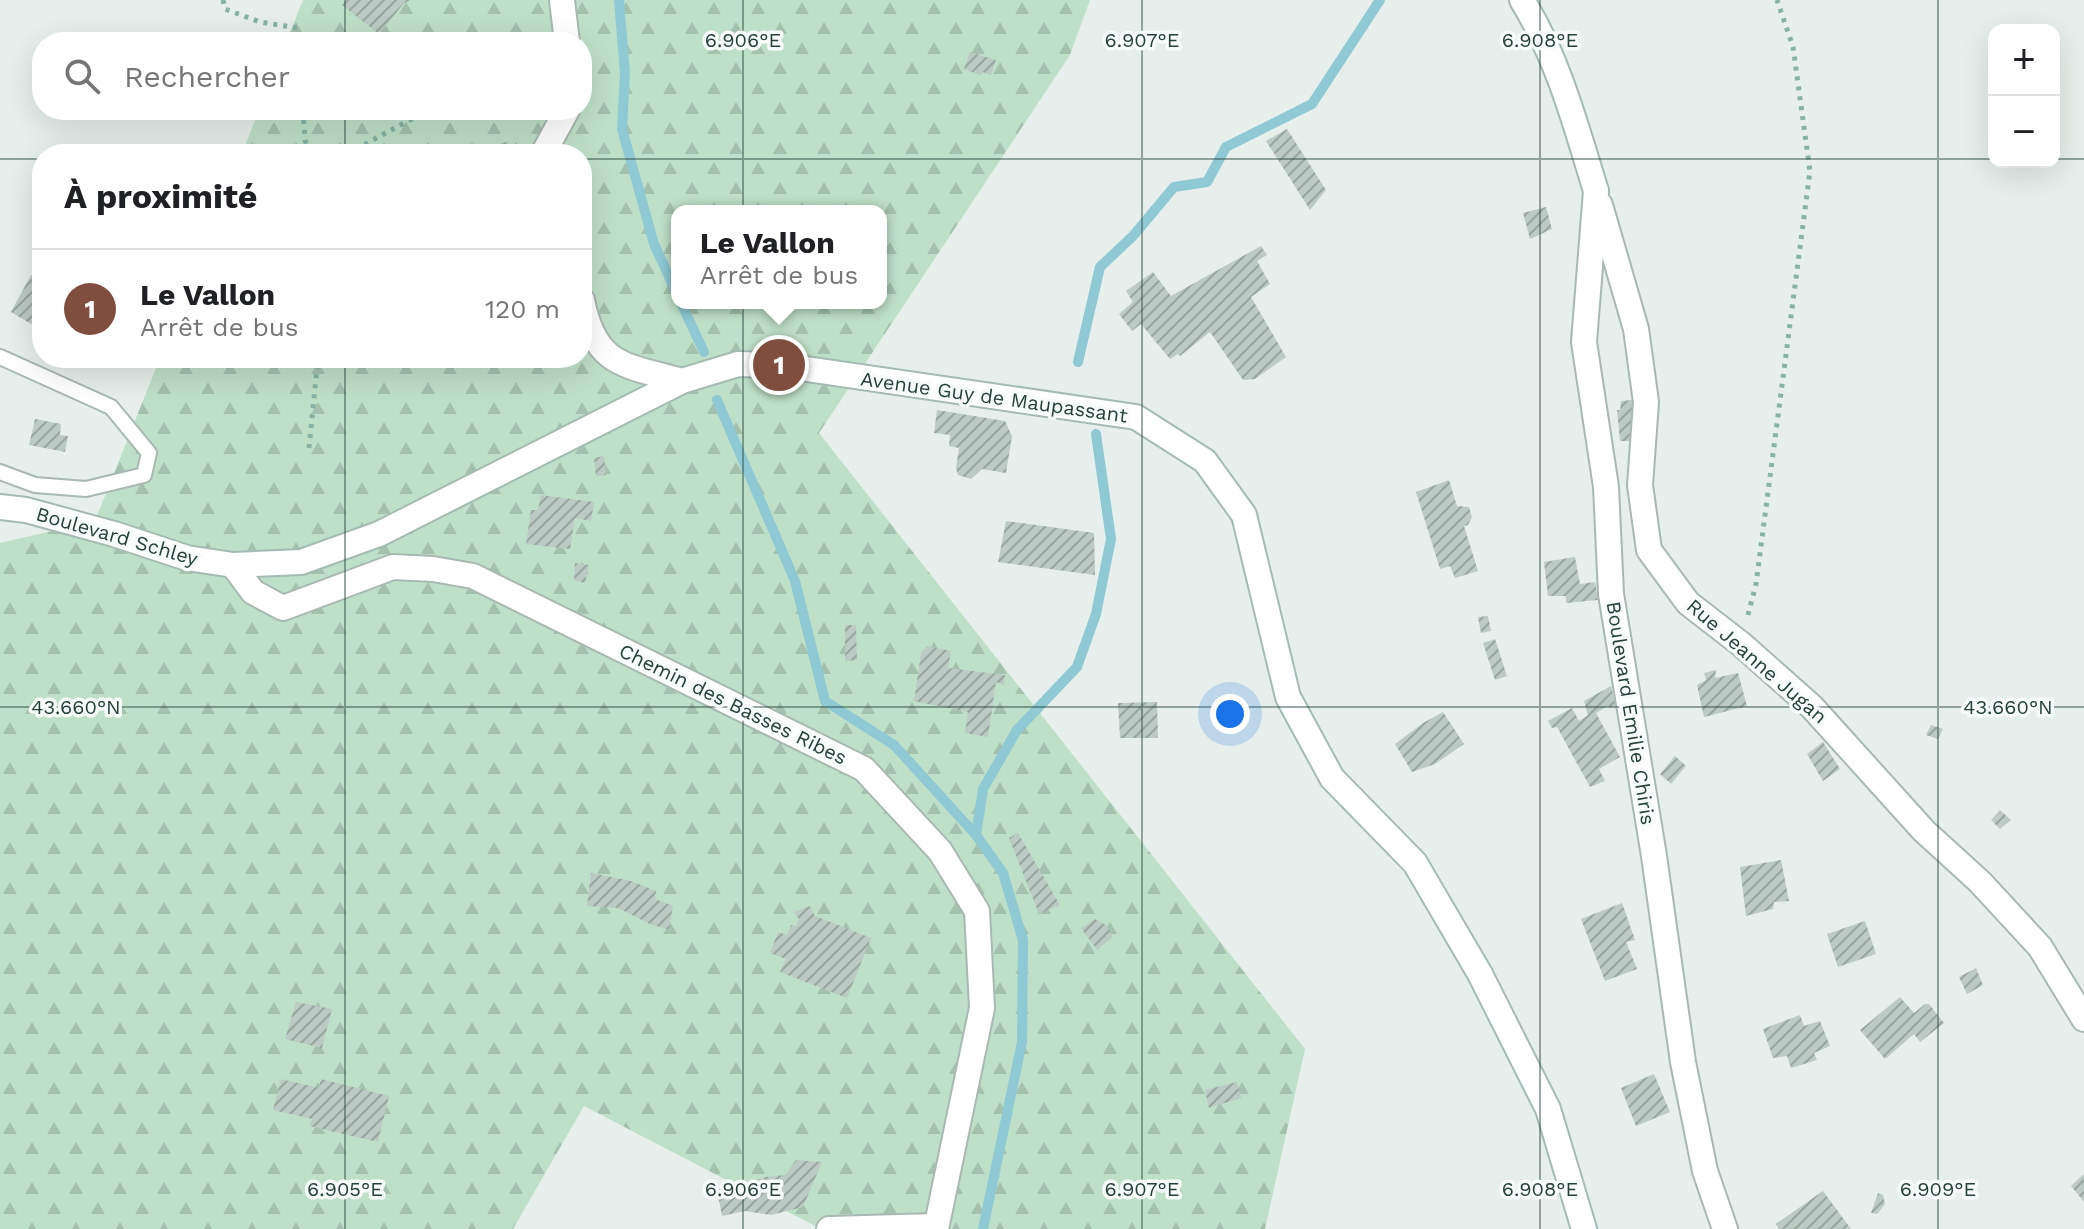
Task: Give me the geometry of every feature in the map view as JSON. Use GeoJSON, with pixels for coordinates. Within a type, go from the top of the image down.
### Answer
{"type":"FeatureCollection","features":[{"type":"Feature","properties":{"kind":"street"},"geometry":{"type":"LineString","coordinates":[[562,0],[566,32]]}},
{"type":"Feature","properties":{"kind":"street","name":"Rue Jeanne Jugan"},"geometry":{"type":"LineString","coordinates":[[1522,0],[1541,30],[1568,102],[1636,329],[1646,402],[1640,485],[1649,550],[1688,603],[1741,644],[1812,707],[1924,831],[1980,882],[2040,947],[2084,1019]]}},
{"type":"Feature","properties":{"kind":"street"},"geometry":{"type":"LineString","coordinates":[[548,144],[562,120]]}},
{"type":"Feature","properties":{"kind":"street","name":"Boulevard Emilie Chiris"},"geometry":{"type":"LineString","coordinates":[[1596,191],[1584,342],[1606,487],[1611,594],[1654,856],[1683,1062],[1705,1171],[1725,1229]]}},
{"type":"Feature","properties":{"kind":"street"},"geometry":{"type":"LineString","coordinates":[[592,334],[601,349],[618,363],[682,381]]}},
{"type":"Feature","properties":{"kind":"street","name":"Avenue Guy de Maupassant"},"geometry":{"type":"LineString","coordinates":[[233,565],[301,562],[379,534],[682,381],[738,364],[779,365],[1136,417],[1205,461],[1244,515],[1288,697],[1332,778],[1415,863],[1480,974],[1548,1109],[1584,1229]]}},
{"type":"Feature","properties":{"kind":"street","name":"Boulevard Schley"},"geometry":{"type":"LineString","coordinates":[[0,507],[26,510],[114,534],[187,558],[233,565]]}},
{"type":"Feature","properties":{"kind":"street","name":"Chemin des Basses Ribes"},"geometry":{"type":"LineString","coordinates":[[233,565],[253,592],[283,608],[393,567],[433,569],[473,576],[864,769],[940,851],[977,911],[982,1008],[936,1227]]}},
{"type":"Feature","properties":{"kind":"street"},"geometry":{"type":"LineString","coordinates":[[829,1229],[936,1227]]}},
{"type":"Feature","properties":{"kind":"lane"},"geometry":{"type":"LineString","coordinates":[[0,357],[111,407],[149,453],[144,475],[86,489],[35,485],[0,472]]}},
{"type":"Feature","properties":{"kind":"lane"},"geometry":{"type":"LineString","coordinates":[[26,510],[35,485]]}},
{"type":"Feature","properties":{"kind":"path"},"geometry":{"type":"LineString","coordinates":[[223,0],[225,9],[260,22],[298,28],[298,32]]}},
{"type":"Feature","properties":{"kind":"path"},"geometry":{"type":"LineString","coordinates":[[1741,644],[1756,584],[1810,171],[1793,47],[1777,0]]}},
{"type":"Feature","properties":{"kind":"path"},"geometry":{"type":"LineString","coordinates":[[304,120],[307,144]]}},
{"type":"Feature","properties":{"kind":"path"},"geometry":{"type":"LineString","coordinates":[[365,144],[410,120]]}},
{"type":"Feature","properties":{"kind":"path"},"geometry":{"type":"LineString","coordinates":[[309,448],[317,368]]}},
{"type":"Feature","properties":{"kind":"green space"},"geometry":{"type":"Polygon","coordinates":[[[303,0],[1090,0],[1070,55],[819,433],[1305,1049],[1265,1229],[821,1229],[584,1106],[513,1229],[0,1229],[0,543],[95,521],[156,368],[592,368],[592,144],[246,144],[255,120],[592,120],[592,32],[290,32],[303,0]]]}},
{"type":"Feature","properties":{"kind":"building"},"geometry":{"type":"Polygon","coordinates":[[[347,0],[411,0],[404,3],[381,32],[342,5],[347,0]]]}},
{"type":"Feature","properties":{"kind":"building"},"geometry":{"type":"Polygon","coordinates":[[[970,52],[996,60],[991,75],[964,69],[970,52]]]}},
{"type":"Feature","properties":{"kind":"building"},"geometry":{"type":"Polygon","coordinates":[[[1287,129],[1326,190],[1310,210],[1266,141],[1287,129]]]}},
{"type":"Feature","properties":{"kind":"building"},"geometry":{"type":"Polygon","coordinates":[[[1546,207],[1552,229],[1530,239],[1523,213],[1546,207]]]}},
{"type":"Feature","properties":{"kind":"building"},"geometry":{"type":"Polygon","coordinates":[[[1261,246],[1267,255],[1257,261],[1270,284],[1251,297],[1286,357],[1255,379],[1243,380],[1210,332],[1180,356],[1178,354],[1170,359],[1141,324],[1132,331],[1119,314],[1133,302],[1126,291],[1153,272],[1171,296],[1261,246]]]}},
{"type":"Feature","properties":{"kind":"building"},"geometry":{"type":"Polygon","coordinates":[[[31,275],[32,276],[32,325],[11,312],[31,275]]]}},
{"type":"Feature","properties":{"kind":"building"},"geometry":{"type":"Polygon","coordinates":[[[1632,400],[1633,441],[1620,441],[1617,410],[1620,410],[1621,401],[1632,400]]]}},
{"type":"Feature","properties":{"kind":"building"},"geometry":{"type":"Polygon","coordinates":[[[937,410],[1005,421],[1012,436],[1006,473],[982,469],[971,479],[958,475],[959,448],[949,446],[950,435],[934,433],[937,410]]]}},
{"type":"Feature","properties":{"kind":"building"},"geometry":{"type":"Polygon","coordinates":[[[35,419],[61,424],[60,435],[68,436],[65,452],[29,445],[35,419]]]}},
{"type":"Feature","properties":{"kind":"building"},"geometry":{"type":"Polygon","coordinates":[[[604,456],[606,475],[596,476],[594,458],[604,456]]]}},
{"type":"Feature","properties":{"kind":"building"},"geometry":{"type":"Polygon","coordinates":[[[1449,480],[1457,506],[1469,507],[1472,517],[1464,526],[1478,571],[1455,578],[1450,566],[1440,569],[1416,492],[1449,480]]]}},
{"type":"Feature","properties":{"kind":"building"},"geometry":{"type":"Polygon","coordinates":[[[541,495],[594,502],[591,521],[575,518],[570,549],[526,544],[531,510],[538,510],[541,495]]]}},
{"type":"Feature","properties":{"kind":"building"},"geometry":{"type":"Polygon","coordinates":[[[1006,521],[1094,533],[1095,575],[998,562],[1006,521]]]}},
{"type":"Feature","properties":{"kind":"building"},"geometry":{"type":"Polygon","coordinates":[[[1575,557],[1580,584],[1595,582],[1598,600],[1566,603],[1566,596],[1548,596],[1544,562],[1575,557]]]}},
{"type":"Feature","properties":{"kind":"building"},"geometry":{"type":"Polygon","coordinates":[[[575,563],[589,565],[585,583],[574,580],[575,563]]]}},
{"type":"Feature","properties":{"kind":"building"},"geometry":{"type":"Polygon","coordinates":[[[1488,616],[1491,631],[1481,633],[1478,617],[1488,616]]]}},
{"type":"Feature","properties":{"kind":"building"},"geometry":{"type":"Polygon","coordinates":[[[845,625],[856,625],[857,660],[845,661],[845,625]]]}},
{"type":"Feature","properties":{"kind":"building"},"geometry":{"type":"Polygon","coordinates":[[[1495,639],[1507,676],[1495,680],[1483,643],[1495,639]]]}},
{"type":"Feature","properties":{"kind":"building"},"geometry":{"type":"Polygon","coordinates":[[[927,646],[951,651],[948,668],[1005,675],[1004,685],[996,682],[988,737],[965,733],[968,712],[914,701],[921,654],[927,646]]]}},
{"type":"Feature","properties":{"kind":"building"},"geometry":{"type":"Polygon","coordinates":[[[1716,670],[1715,678],[1738,673],[1747,706],[1704,717],[1697,685],[1706,680],[1704,673],[1716,670]]]}},
{"type":"Feature","properties":{"kind":"building"},"geometry":{"type":"Polygon","coordinates":[[[1611,686],[1616,706],[1608,706],[1596,713],[1620,757],[1599,769],[1605,781],[1590,787],[1557,727],[1552,728],[1548,721],[1572,708],[1579,721],[1588,715],[1584,701],[1611,686]]]}},
{"type":"Feature","properties":{"kind":"building"},"geometry":{"type":"Polygon","coordinates":[[[1157,702],[1158,738],[1120,738],[1118,703],[1157,702]]]}},
{"type":"Feature","properties":{"kind":"building"},"geometry":{"type":"Polygon","coordinates":[[[1443,712],[1464,744],[1435,764],[1412,772],[1395,744],[1443,712]]]}},
{"type":"Feature","properties":{"kind":"building"},"geometry":{"type":"Polygon","coordinates":[[[1931,725],[1943,729],[1938,739],[1926,735],[1931,725]]]}},
{"type":"Feature","properties":{"kind":"building"},"geometry":{"type":"Polygon","coordinates":[[[1823,742],[1840,769],[1823,781],[1807,754],[1823,742]]]}},
{"type":"Feature","properties":{"kind":"building"},"geometry":{"type":"Polygon","coordinates":[[[1675,756],[1686,766],[1671,784],[1660,774],[1675,756]]]}},
{"type":"Feature","properties":{"kind":"building"},"geometry":{"type":"Polygon","coordinates":[[[2000,810],[2011,820],[2000,829],[1991,820],[2000,810]]]}},
{"type":"Feature","properties":{"kind":"building"},"geometry":{"type":"Polygon","coordinates":[[[1018,833],[1060,905],[1039,914],[1009,838],[1018,833]]]}},
{"type":"Feature","properties":{"kind":"building"},"geometry":{"type":"Polygon","coordinates":[[[1781,860],[1789,901],[1774,902],[1773,909],[1746,916],[1740,867],[1781,860]]]}},
{"type":"Feature","properties":{"kind":"building"},"geometry":{"type":"Polygon","coordinates":[[[591,873],[631,881],[656,891],[655,899],[673,906],[669,930],[618,908],[587,906],[591,873]]]}},
{"type":"Feature","properties":{"kind":"building"},"geometry":{"type":"Polygon","coordinates":[[[1622,903],[1635,940],[1626,942],[1637,969],[1605,981],[1581,919],[1622,903]]]}},
{"type":"Feature","properties":{"kind":"building"},"geometry":{"type":"Polygon","coordinates":[[[810,906],[815,916],[871,938],[847,998],[780,972],[786,959],[770,953],[778,932],[787,935],[791,925],[796,926],[799,919],[794,912],[810,906]]]}},
{"type":"Feature","properties":{"kind":"building"},"geometry":{"type":"Polygon","coordinates":[[[1095,919],[1106,925],[1113,937],[1097,950],[1081,928],[1095,919]]]}},
{"type":"Feature","properties":{"kind":"building"},"geometry":{"type":"Polygon","coordinates":[[[1865,921],[1876,954],[1838,967],[1827,934],[1865,921]]]}},
{"type":"Feature","properties":{"kind":"building"},"geometry":{"type":"Polygon","coordinates":[[[1976,968],[1983,985],[1967,994],[1959,977],[1976,968]]]}},
{"type":"Feature","properties":{"kind":"building"},"geometry":{"type":"Polygon","coordinates":[[[1900,997],[1914,1013],[1929,1004],[1944,1023],[1920,1042],[1914,1034],[1885,1059],[1860,1030],[1900,997]]]}},
{"type":"Feature","properties":{"kind":"building"},"geometry":{"type":"Polygon","coordinates":[[[296,1002],[332,1009],[322,1048],[285,1039],[296,1002]]]}},
{"type":"Feature","properties":{"kind":"building"},"geometry":{"type":"Polygon","coordinates":[[[1800,1015],[1804,1026],[1820,1021],[1830,1046],[1814,1053],[1817,1060],[1791,1068],[1787,1056],[1773,1058],[1763,1029],[1800,1015]]]}},
{"type":"Feature","properties":{"kind":"building"},"geometry":{"type":"Polygon","coordinates":[[[1654,1074],[1670,1112],[1636,1126],[1621,1088],[1654,1074]]]}},
{"type":"Feature","properties":{"kind":"building"},"geometry":{"type":"Polygon","coordinates":[[[281,1079],[319,1088],[321,1079],[389,1096],[378,1142],[309,1126],[312,1119],[273,1110],[281,1079]]]}},
{"type":"Feature","properties":{"kind":"building"},"geometry":{"type":"Polygon","coordinates":[[[1237,1082],[1241,1098],[1209,1108],[1205,1090],[1237,1082]]]}},
{"type":"Feature","properties":{"kind":"building"},"geometry":{"type":"Polygon","coordinates":[[[796,1160],[822,1162],[803,1207],[771,1215],[745,1211],[722,1216],[717,1190],[785,1175],[796,1160]]]}},
{"type":"Feature","properties":{"kind":"building"},"geometry":{"type":"Polygon","coordinates":[[[2084,1174],[2084,1202],[2071,1186],[2084,1174]]]}},
{"type":"Feature","properties":{"kind":"building"},"geometry":{"type":"Polygon","coordinates":[[[1823,1191],[1851,1229],[1779,1229],[1776,1224],[1823,1191]]]}},
{"type":"Feature","properties":{"kind":"building"},"geometry":{"type":"Polygon","coordinates":[[[1878,1193],[1883,1195],[1885,1204],[1877,1214],[1871,1213],[1878,1193]]]}},
{"type":"Feature","properties":{"kind":"waterway"},"geometry":{"type":"LineString","coordinates":[[619,0],[625,73],[622,129],[654,244],[671,281]]}},
{"type":"Feature","properties":{"kind":"waterway"},"geometry":{"type":"LineString","coordinates":[[1078,362],[1100,267],[1133,236],[1174,187],[1207,182],[1226,147],[1312,104],[1380,0]]}},
{"type":"Feature","properties":{"kind":"waterway"},"geometry":{"type":"LineString","coordinates":[[684,309],[704,352]]}},
{"type":"Feature","properties":{"kind":"waterway"},"geometry":{"type":"LineString","coordinates":[[717,400],[795,581],[825,701],[894,745],[976,835],[1003,873],[1023,940],[1022,1042],[983,1229]]}},
{"type":"Feature","properties":{"kind":"waterway"},"geometry":{"type":"LineString","coordinates":[[976,835],[983,789],[1017,730],[1077,667],[1096,614],[1111,539],[1096,434]]}},
{"type":"Feature","properties":{"kind":"place","name":"Le Vallon"},"geometry":{"type":"Point","coordinates":[779,365]}}]}
